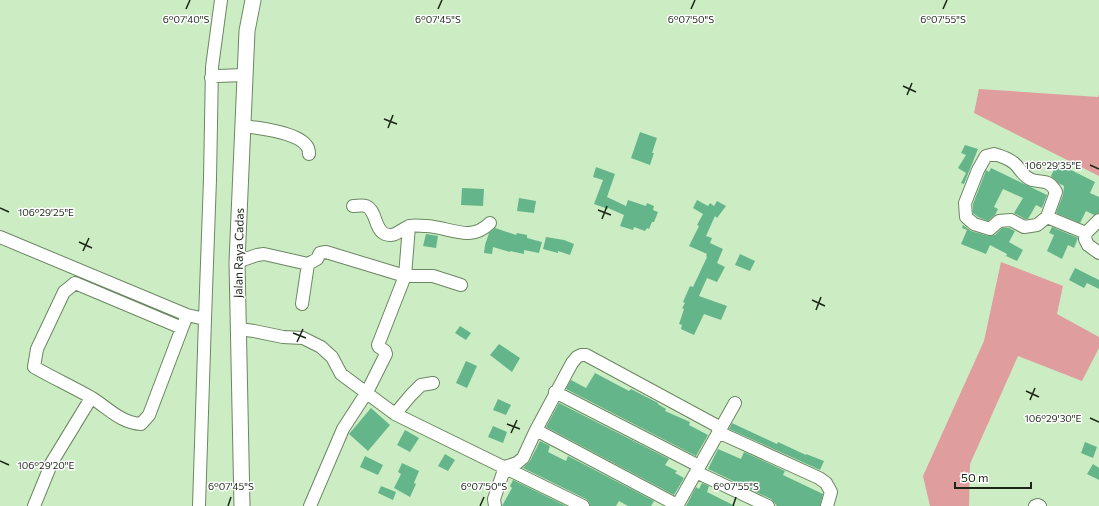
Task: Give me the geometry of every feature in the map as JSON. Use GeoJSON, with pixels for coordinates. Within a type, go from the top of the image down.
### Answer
{"type":"FeatureCollection","features":[{"type":"Feature","properties":{"kind":"street"},"geometry":{"type":"LineString","coordinates":[[199,506],[214,77],[212,59],[221,0]]}},
{"type":"Feature","properties":{"kind":"street","name":"Jalan Raya Cadas"},"geometry":{"type":"LineString","coordinates":[[242,506],[237,262],[243,126],[243,75],[247,31],[254,0]]}},
{"type":"Feature","properties":{"kind":"street"},"geometry":{"type":"LineString","coordinates":[[214,77],[243,75]]}},
{"type":"Feature","properties":{"kind":"street"},"geometry":{"type":"LineString","coordinates":[[243,126],[278,131],[302,141],[306,145],[309,154]]}},
{"type":"Feature","properties":{"kind":"street"},"geometry":{"type":"LineString","coordinates":[[994,154],[1005,158],[1015,164],[1021,173],[1032,180],[1044,181],[1053,185],[1056,192],[1047,217],[1037,225],[1024,227],[1011,220],[999,221],[990,229],[974,224],[966,217],[965,203],[978,170],[986,156],[994,154]]}},
{"type":"Feature","properties":{"kind":"street"},"geometry":{"type":"LineString","coordinates":[[353,206],[365,206],[369,208],[382,233],[394,235],[409,226],[427,226],[467,233],[477,232],[490,223]]}},
{"type":"Feature","properties":{"kind":"street"},"geometry":{"type":"LineString","coordinates":[[1047,217],[1086,233]]}},
{"type":"Feature","properties":{"kind":"street"},"geometry":{"type":"LineString","coordinates":[[1099,220],[1086,233],[1085,239],[1088,245],[1099,253]]}},
{"type":"Feature","properties":{"kind":"street"},"geometry":{"type":"LineString","coordinates":[[310,506],[343,429],[367,392],[386,354],[385,351],[379,347],[378,342],[406,276],[409,226]]}},
{"type":"Feature","properties":{"kind":"street"},"geometry":{"type":"LineString","coordinates":[[0,238],[187,315],[205,319]]}},
{"type":"Feature","properties":{"kind":"street"},"geometry":{"type":"LineString","coordinates":[[237,262],[264,254],[308,264],[317,259],[320,253],[326,252],[406,276],[434,276],[461,285]]}},
{"type":"Feature","properties":{"kind":"street"},"geometry":{"type":"LineString","coordinates":[[302,304],[308,264]]}},
{"type":"Feature","properties":{"kind":"street"},"geometry":{"type":"LineString","coordinates":[[182,328],[75,283],[64,292],[50,320],[37,349],[34,367],[91,398],[120,418],[133,424],[140,424],[149,415],[187,315]]}},
{"type":"Feature","properties":{"kind":"street"},"geometry":{"type":"LineString","coordinates":[[239,329],[283,337],[303,338],[321,347],[332,357],[341,374],[395,414],[583,506]]}},
{"type":"Feature","properties":{"kind":"street"},"geometry":{"type":"LineString","coordinates":[[505,467],[517,463],[523,458],[555,392],[572,363],[577,357],[586,355],[719,430],[819,478],[826,483],[831,492],[827,506]]}},
{"type":"Feature","properties":{"kind":"street"},"geometry":{"type":"LineString","coordinates":[[395,414],[421,385],[433,383]]}},
{"type":"Feature","properties":{"kind":"street"},"geometry":{"type":"LineString","coordinates":[[555,392],[768,506]]}},
{"type":"Feature","properties":{"kind":"street"},"geometry":{"type":"LineString","coordinates":[[34,506],[52,462],[91,398]]}},
{"type":"Feature","properties":{"kind":"street"},"geometry":{"type":"LineString","coordinates":[[536,430],[677,506],[735,403]]}},
{"type":"Feature","properties":{"kind":"street"},"geometry":{"type":"LineString","coordinates":[[495,506],[495,494],[505,467]]}},
{"type":"Feature","properties":{"kind":"street"},"geometry":{"type":"LineString","coordinates":[[1035,506],[1040,506]]}},
{"type":"Feature","properties":{"kind":"shaded area"},"geometry":{"type":"Polygon","coordinates":[[[979,89],[1098,97],[1099,94],[1099,176],[974,113],[979,89]]]}},
{"type":"Feature","properties":{"kind":"shaded area"},"geometry":{"type":"Polygon","coordinates":[[[1001,262],[1063,286],[1057,314],[1099,337],[1099,348],[1082,381],[1018,356],[970,464],[969,506],[930,506],[923,476],[984,341],[1001,262]]]}},
{"type":"Feature","properties":{"kind":"building"},"geometry":{"type":"Polygon","coordinates":[[[640,132],[657,138],[650,165],[631,158],[640,132]]]}},
{"type":"Feature","properties":{"kind":"building"},"geometry":{"type":"Polygon","coordinates":[[[965,145],[978,149],[964,184],[961,183],[966,173],[958,168],[966,155],[961,153],[965,145]]]}},
{"type":"Feature","properties":{"kind":"building"},"geometry":{"type":"Polygon","coordinates":[[[1057,163],[1095,182],[1090,193],[1099,197],[1099,213],[1094,215],[1086,211],[1080,223],[1056,213],[1063,195],[1064,186],[1051,176],[1057,163]]]}},
{"type":"Feature","properties":{"kind":"building"},"geometry":{"type":"Polygon","coordinates":[[[596,167],[615,174],[607,197],[626,206],[628,200],[646,206],[647,203],[654,206],[653,210],[658,212],[649,229],[647,228],[645,231],[634,227],[633,230],[620,226],[624,215],[594,204],[603,180],[593,177],[596,167]]]}},
{"type":"Feature","properties":{"kind":"building"},"geometry":{"type":"Polygon","coordinates":[[[991,168],[1047,195],[1042,208],[1036,205],[1028,219],[1025,219],[1014,213],[1023,198],[1003,189],[994,207],[998,209],[995,215],[988,221],[978,217],[973,213],[973,204],[986,170],[989,172],[991,168]]]}},
{"type":"Feature","properties":{"kind":"building"},"geometry":{"type":"Polygon","coordinates":[[[462,188],[484,189],[483,206],[461,205],[462,188]]]}},
{"type":"Feature","properties":{"kind":"building"},"geometry":{"type":"Polygon","coordinates":[[[519,198],[536,201],[534,213],[517,211],[519,198]]]}},
{"type":"Feature","properties":{"kind":"building"},"geometry":{"type":"Polygon","coordinates":[[[697,200],[708,206],[710,203],[714,206],[717,201],[726,206],[717,218],[715,216],[706,236],[712,238],[710,243],[723,249],[717,263],[725,267],[717,282],[707,278],[699,296],[727,306],[721,320],[704,314],[694,335],[681,329],[682,325],[679,324],[684,309],[682,308],[685,303],[683,302],[690,286],[693,287],[707,257],[707,254],[689,246],[703,214],[693,208],[697,200]]]}},
{"type":"Feature","properties":{"kind":"building"},"geometry":{"type":"Polygon","coordinates":[[[963,225],[971,231],[988,236],[995,235],[1002,228],[1009,228],[1015,231],[1009,242],[1023,250],[1017,261],[1006,256],[1007,254],[990,245],[986,254],[961,244],[967,230],[962,228],[963,225]]]}},
{"type":"Feature","properties":{"kind":"building"},"geometry":{"type":"Polygon","coordinates":[[[1052,227],[1078,238],[1074,248],[1068,245],[1062,259],[1047,251],[1054,235],[1049,233],[1052,227]]]}},
{"type":"Feature","properties":{"kind":"building"},"geometry":{"type":"Polygon","coordinates":[[[495,228],[516,235],[517,233],[527,235],[527,238],[542,242],[539,253],[524,250],[524,254],[493,247],[492,254],[484,253],[489,233],[495,228]]]}},
{"type":"Feature","properties":{"kind":"building"},"geometry":{"type":"Polygon","coordinates":[[[426,234],[438,236],[436,248],[423,246],[426,234]]]}},
{"type":"Feature","properties":{"kind":"building"},"geometry":{"type":"Polygon","coordinates":[[[546,237],[564,240],[574,244],[570,255],[558,251],[558,253],[543,249],[546,237]]]}},
{"type":"Feature","properties":{"kind":"building"},"geometry":{"type":"Polygon","coordinates":[[[740,254],[755,261],[750,271],[735,265],[740,254]]]}},
{"type":"Feature","properties":{"kind":"building"},"geometry":{"type":"Polygon","coordinates":[[[1075,268],[1099,280],[1099,289],[1087,283],[1084,288],[1069,280],[1075,268]]]}},
{"type":"Feature","properties":{"kind":"building"},"geometry":{"type":"Polygon","coordinates":[[[460,326],[471,333],[466,340],[455,333],[460,326]]]}},
{"type":"Feature","properties":{"kind":"building"},"geometry":{"type":"Polygon","coordinates":[[[499,344],[520,358],[512,372],[490,355],[499,344]]]}},
{"type":"Feature","properties":{"kind":"building"},"geometry":{"type":"Polygon","coordinates":[[[466,361],[477,366],[467,388],[456,383],[466,361]]]}},
{"type":"Feature","properties":{"kind":"building"},"geometry":{"type":"Polygon","coordinates":[[[595,373],[629,391],[631,389],[658,403],[666,409],[665,411],[690,422],[689,425],[708,435],[696,456],[566,389],[571,380],[586,388],[595,373]]]}},
{"type":"Feature","properties":{"kind":"building"},"geometry":{"type":"Polygon","coordinates":[[[498,399],[511,405],[506,415],[493,410],[498,399]]]}},
{"type":"Feature","properties":{"kind":"building"},"geometry":{"type":"Polygon","coordinates":[[[559,403],[669,459],[665,465],[677,471],[675,473],[684,478],[674,495],[546,427],[559,403]]]}},
{"type":"Feature","properties":{"kind":"building"},"geometry":{"type":"Polygon","coordinates":[[[371,408],[390,425],[368,451],[349,434],[371,408]]]}},
{"type":"Feature","properties":{"kind":"building"},"geometry":{"type":"Polygon","coordinates":[[[732,423],[777,444],[778,442],[806,455],[824,461],[820,470],[729,429],[732,423]]]}},
{"type":"Feature","properties":{"kind":"building"},"geometry":{"type":"Polygon","coordinates":[[[493,426],[507,432],[503,443],[488,437],[493,426]]]}},
{"type":"Feature","properties":{"kind":"building"},"geometry":{"type":"Polygon","coordinates":[[[405,430],[419,438],[410,452],[397,445],[405,430]]]}},
{"type":"Feature","properties":{"kind":"building"},"geometry":{"type":"Polygon","coordinates":[[[540,441],[550,446],[548,452],[566,461],[568,456],[654,501],[651,506],[628,506],[619,501],[616,506],[590,506],[586,499],[523,468],[530,461],[540,441]]]}},
{"type":"Feature","properties":{"kind":"building"},"geometry":{"type":"Polygon","coordinates":[[[1085,442],[1097,447],[1093,458],[1081,453],[1085,442]]]}},
{"type":"Feature","properties":{"kind":"building"},"geometry":{"type":"Polygon","coordinates":[[[718,449],[741,459],[744,452],[785,471],[783,475],[823,494],[820,506],[777,506],[771,499],[708,469],[718,449]]]}},
{"type":"Feature","properties":{"kind":"building"},"geometry":{"type":"Polygon","coordinates":[[[445,454],[455,460],[448,471],[438,466],[445,454]]]}},
{"type":"Feature","properties":{"kind":"building"},"geometry":{"type":"Polygon","coordinates":[[[365,456],[383,465],[378,475],[360,467],[365,456]]]}},
{"type":"Feature","properties":{"kind":"building"},"geometry":{"type":"Polygon","coordinates":[[[402,463],[419,471],[414,483],[416,484],[410,497],[394,488],[401,474],[398,472],[402,463]]]}},
{"type":"Feature","properties":{"kind":"building"},"geometry":{"type":"Polygon","coordinates":[[[1093,464],[1099,468],[1099,480],[1087,474],[1093,464]]]}},
{"type":"Feature","properties":{"kind":"building"},"geometry":{"type":"Polygon","coordinates":[[[513,480],[566,506],[502,506],[512,488],[510,486],[513,480]]]}},
{"type":"Feature","properties":{"kind":"building"},"geometry":{"type":"Polygon","coordinates":[[[702,483],[709,486],[707,492],[735,506],[686,506],[696,487],[699,489],[702,483]]]}},
{"type":"Feature","properties":{"kind":"building"},"geometry":{"type":"Polygon","coordinates":[[[381,486],[396,492],[393,500],[378,493],[381,486]]]}}]}
